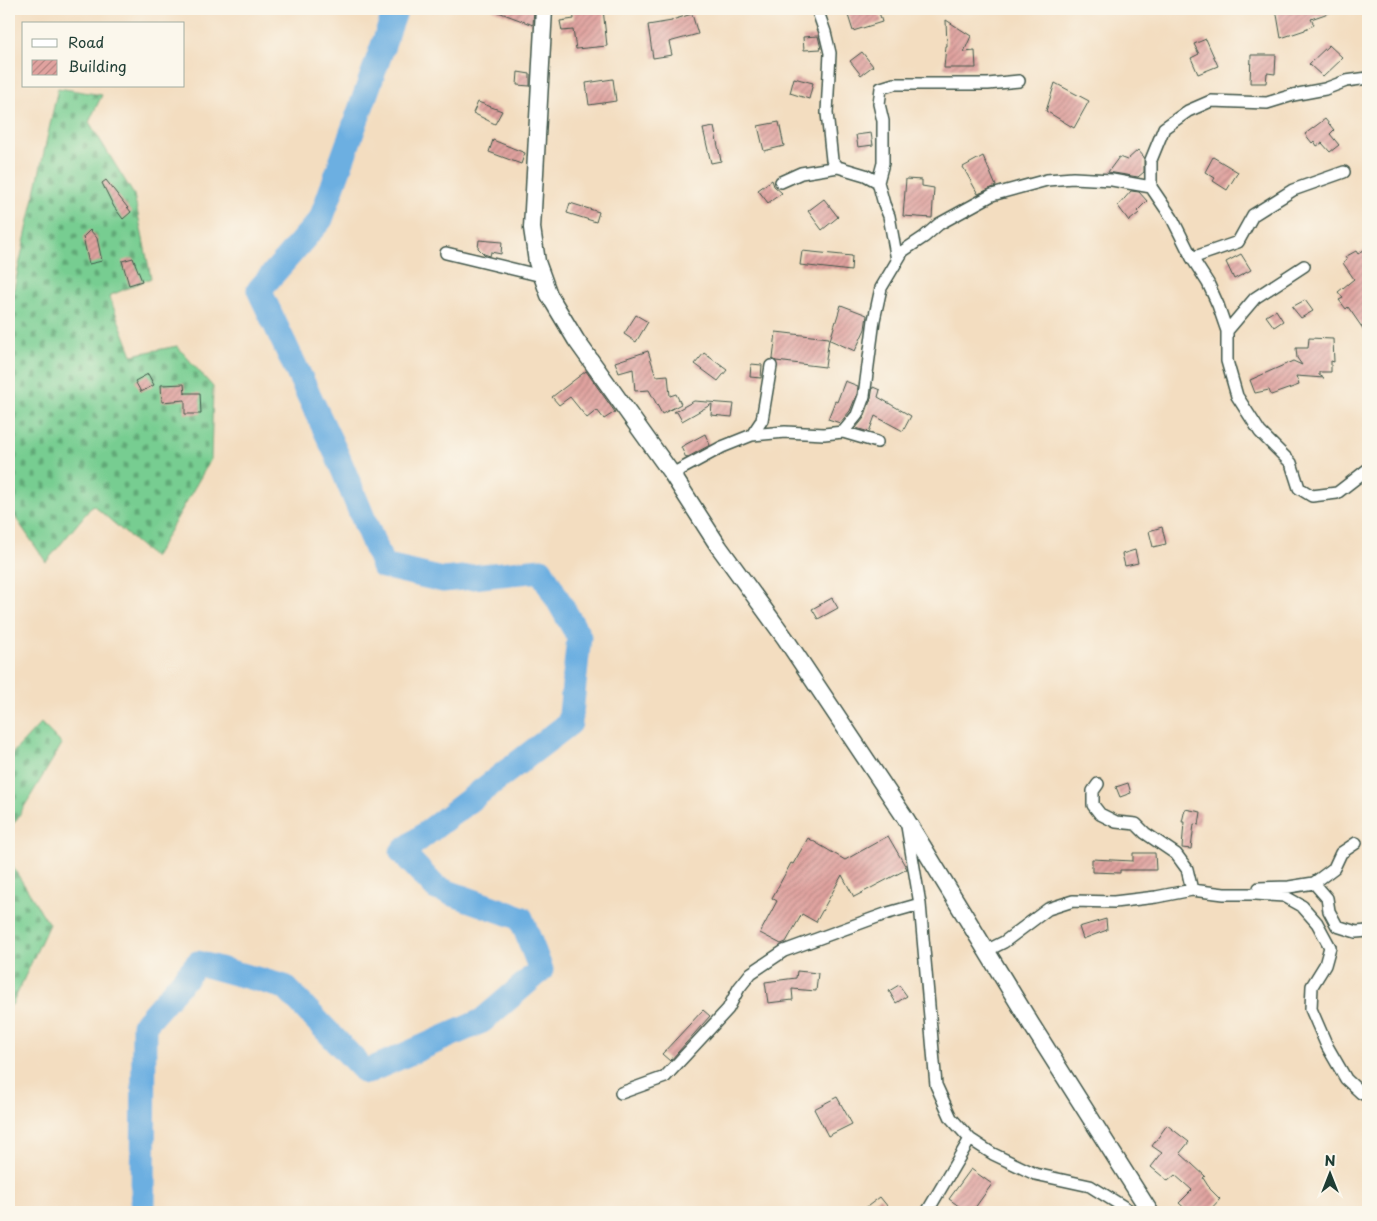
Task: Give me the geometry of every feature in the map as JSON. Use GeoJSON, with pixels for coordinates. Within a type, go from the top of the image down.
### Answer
{"type":"FeatureCollection","features":[{"type":"Feature","properties":{"kind":"street"},"geometry":{"type":"LineString","coordinates":[[544,9],[532,228],[537,262],[549,295],[576,340],[672,474],[719,547],[785,638],[906,819],[986,951],[1150,1212]]}},
{"type":"Feature","properties":{"kind":"street"},"geometry":{"type":"LineString","coordinates":[[817,9],[830,53],[827,113],[832,160],[838,167]]}},
{"type":"Feature","properties":{"kind":"street"},"geometry":{"type":"LineString","coordinates":[[1368,78],[1346,81],[1267,103],[1211,101],[1188,111],[1164,128],[1151,160],[1151,187],[1172,218],[1192,258],[1212,290],[1218,305],[1227,332],[1227,361],[1237,396],[1260,432],[1291,463],[1299,488],[1312,496],[1337,493],[1368,469]]}},
{"type":"Feature","properties":{"kind":"street"},"geometry":{"type":"LineString","coordinates":[[897,260],[889,216],[878,182],[883,163],[884,121],[879,104],[881,88],[894,84],[988,84],[1019,81]]}},
{"type":"Feature","properties":{"kind":"street"},"geometry":{"type":"LineString","coordinates":[[781,182],[801,173],[838,167],[865,175],[878,182]]}},
{"type":"Feature","properties":{"kind":"street"},"geometry":{"type":"LineString","coordinates":[[1192,258],[1238,242],[1253,215],[1293,190],[1344,172]]}},
{"type":"Feature","properties":{"kind":"street"},"geometry":{"type":"LineString","coordinates":[[843,432],[856,415],[864,396],[874,320],[881,288],[903,251],[939,224],[992,195],[1047,180],[1073,178],[1112,180],[1151,187]]}},
{"type":"Feature","properties":{"kind":"street"},"geometry":{"type":"LineString","coordinates":[[446,253],[542,276]]}},
{"type":"Feature","properties":{"kind":"street"},"geometry":{"type":"LineString","coordinates":[[1227,332],[1255,298],[1304,266]]}},
{"type":"Feature","properties":{"kind":"street"},"geometry":{"type":"LineString","coordinates":[[752,435],[762,420],[771,366]]}},
{"type":"Feature","properties":{"kind":"street"},"geometry":{"type":"LineString","coordinates":[[672,474],[722,447],[752,435],[785,432],[824,434],[843,432],[877,442]]}},
{"type":"Feature","properties":{"kind":"street"},"geometry":{"type":"LineString","coordinates":[[1098,784],[1093,791],[1094,805],[1100,814],[1116,822],[1136,824],[1145,833],[1176,854],[1187,869],[1192,890]]}},
{"type":"Feature","properties":{"kind":"street"},"geometry":{"type":"LineString","coordinates":[[906,819],[920,904],[936,1085],[951,1118],[970,1139],[993,1154],[1035,1174],[1090,1186],[1132,1212]]}},
{"type":"Feature","properties":{"kind":"street"},"geometry":{"type":"LineString","coordinates":[[1224,894],[1244,889],[1289,887],[1314,883],[1334,868],[1341,853],[1356,843]]}},
{"type":"Feature","properties":{"kind":"street"},"geometry":{"type":"LineString","coordinates":[[1314,883],[1327,898],[1329,911],[1337,926],[1356,932],[1368,931]]}},
{"type":"Feature","properties":{"kind":"street"},"geometry":{"type":"LineString","coordinates":[[986,951],[1004,942],[1048,908],[1072,901],[1114,902],[1192,890],[1224,894],[1284,896],[1302,906],[1317,922],[1330,946],[1325,965],[1312,986],[1311,1009],[1327,1046],[1346,1079],[1361,1093],[1368,1096]]}},
{"type":"Feature","properties":{"kind":"street"},"geometry":{"type":"LineString","coordinates":[[621,1093],[665,1076],[728,1009],[739,988],[751,974],[784,951],[888,913],[920,904]]}},
{"type":"Feature","properties":{"kind":"street"},"geometry":{"type":"LineString","coordinates":[[928,1212],[970,1139]]}},
{"type":"Feature","properties":{"kind":"green space"},"geometry":{"type":"Polygon","coordinates":[[[58,88],[102,95],[89,122],[134,195],[151,278],[109,296],[132,355],[177,346],[213,387],[211,459],[154,558],[93,505],[46,562],[13,514],[9,504],[9,304],[11,302],[58,88]]]}},
{"type":"Feature","properties":{"kind":"green space"},"geometry":{"type":"Polygon","coordinates":[[[41,723],[62,744],[15,822],[9,826],[9,757],[41,723]]]}},
{"type":"Feature","properties":{"kind":"green space"},"geometry":{"type":"Polygon","coordinates":[[[9,861],[49,924],[12,1005],[9,1005],[9,861]]]}},
{"type":"Feature","properties":{"kind":"building"},"geometry":{"type":"Polygon","coordinates":[[[534,9],[533,25],[493,10],[534,9]]]}},
{"type":"Feature","properties":{"kind":"building"},"geometry":{"type":"Polygon","coordinates":[[[573,9],[603,9],[607,46],[576,49],[573,30],[562,31],[560,21],[574,19],[573,9]]]}},
{"type":"Feature","properties":{"kind":"building"},"geometry":{"type":"Polygon","coordinates":[[[846,9],[878,9],[882,22],[853,31],[846,9]]]}},
{"type":"Feature","properties":{"kind":"building"},"geometry":{"type":"Polygon","coordinates":[[[1276,9],[1334,9],[1334,11],[1311,19],[1314,25],[1305,30],[1281,38],[1276,9]]]}},
{"type":"Feature","properties":{"kind":"building"},"geometry":{"type":"Polygon","coordinates":[[[692,14],[698,34],[669,42],[672,55],[653,58],[648,25],[672,21],[692,14]]]}},
{"type":"Feature","properties":{"kind":"building"},"geometry":{"type":"Polygon","coordinates":[[[946,20],[971,36],[964,52],[975,51],[976,68],[944,68],[947,46],[946,20]]]}},
{"type":"Feature","properties":{"kind":"building"},"geometry":{"type":"Polygon","coordinates":[[[818,36],[821,49],[804,50],[803,37],[818,36]]]}},
{"type":"Feature","properties":{"kind":"building"},"geometry":{"type":"Polygon","coordinates":[[[1206,39],[1218,66],[1198,74],[1191,58],[1199,54],[1194,44],[1206,39]]]}},
{"type":"Feature","properties":{"kind":"building"},"geometry":{"type":"Polygon","coordinates":[[[1329,45],[1343,58],[1323,77],[1309,64],[1329,45]]]}},
{"type":"Feature","properties":{"kind":"building"},"geometry":{"type":"Polygon","coordinates":[[[862,52],[873,66],[861,75],[850,61],[862,52]]]}},
{"type":"Feature","properties":{"kind":"building"},"geometry":{"type":"Polygon","coordinates":[[[1251,55],[1276,55],[1275,74],[1267,73],[1266,83],[1250,83],[1251,55]]]}},
{"type":"Feature","properties":{"kind":"building"},"geometry":{"type":"Polygon","coordinates":[[[518,72],[530,74],[530,86],[517,85],[518,72]]]}},
{"type":"Feature","properties":{"kind":"building"},"geometry":{"type":"Polygon","coordinates":[[[794,78],[813,83],[809,99],[790,93],[794,78]]]}},
{"type":"Feature","properties":{"kind":"building"},"geometry":{"type":"Polygon","coordinates":[[[613,79],[616,101],[589,105],[586,83],[613,79]]]}},
{"type":"Feature","properties":{"kind":"building"},"geometry":{"type":"Polygon","coordinates":[[[1055,83],[1089,101],[1074,128],[1046,111],[1055,83]]]}},
{"type":"Feature","properties":{"kind":"building"},"geometry":{"type":"Polygon","coordinates":[[[478,102],[502,111],[495,124],[473,113],[478,102]]]}},
{"type":"Feature","properties":{"kind":"building"},"geometry":{"type":"Polygon","coordinates":[[[1325,119],[1334,130],[1330,134],[1339,145],[1330,152],[1322,143],[1317,146],[1314,141],[1312,143],[1305,134],[1325,119]]]}},
{"type":"Feature","properties":{"kind":"building"},"geometry":{"type":"Polygon","coordinates":[[[779,122],[784,146],[764,151],[758,126],[779,122]]]}},
{"type":"Feature","properties":{"kind":"building"},"geometry":{"type":"Polygon","coordinates":[[[714,127],[721,161],[711,163],[703,129],[714,127]]]}},
{"type":"Feature","properties":{"kind":"building"},"geometry":{"type":"Polygon","coordinates":[[[871,133],[873,145],[858,147],[856,135],[871,133]]]}},
{"type":"Feature","properties":{"kind":"building"},"geometry":{"type":"Polygon","coordinates":[[[493,140],[525,153],[521,164],[489,152],[493,140]]]}},
{"type":"Feature","properties":{"kind":"building"},"geometry":{"type":"Polygon","coordinates":[[[1138,150],[1144,157],[1144,172],[1138,177],[1108,172],[1119,157],[1127,160],[1138,150]]]}},
{"type":"Feature","properties":{"kind":"building"},"geometry":{"type":"Polygon","coordinates":[[[983,156],[996,186],[978,194],[963,167],[983,156]]]}},
{"type":"Feature","properties":{"kind":"building"},"geometry":{"type":"Polygon","coordinates":[[[1213,157],[1238,172],[1227,190],[1213,181],[1215,178],[1205,172],[1213,157]]]}},
{"type":"Feature","properties":{"kind":"building"},"geometry":{"type":"Polygon","coordinates":[[[906,179],[922,180],[922,186],[934,188],[932,218],[903,216],[906,179]]]}},
{"type":"Feature","properties":{"kind":"building"},"geometry":{"type":"Polygon","coordinates":[[[106,180],[131,212],[123,219],[114,207],[102,183],[106,180]]]}},
{"type":"Feature","properties":{"kind":"building"},"geometry":{"type":"Polygon","coordinates":[[[772,180],[774,186],[782,193],[768,203],[758,190],[772,180]]]}},
{"type":"Feature","properties":{"kind":"building"},"geometry":{"type":"Polygon","coordinates":[[[1131,191],[1139,192],[1147,201],[1137,211],[1139,213],[1129,221],[1118,206],[1131,191]]]}},
{"type":"Feature","properties":{"kind":"building"},"geometry":{"type":"Polygon","coordinates":[[[824,199],[838,217],[822,230],[808,211],[824,199]]]}},
{"type":"Feature","properties":{"kind":"building"},"geometry":{"type":"Polygon","coordinates":[[[570,203],[599,212],[596,222],[567,213],[570,203]]]}},
{"type":"Feature","properties":{"kind":"building"},"geometry":{"type":"Polygon","coordinates":[[[90,230],[97,238],[102,261],[89,264],[83,237],[90,230]]]}},
{"type":"Feature","properties":{"kind":"building"},"geometry":{"type":"Polygon","coordinates":[[[479,240],[502,242],[501,254],[491,252],[490,256],[484,254],[478,248],[479,240]]]}},
{"type":"Feature","properties":{"kind":"building"},"geometry":{"type":"Polygon","coordinates":[[[1368,247],[1368,336],[1348,307],[1346,309],[1339,300],[1343,298],[1338,292],[1354,279],[1343,263],[1347,260],[1345,257],[1356,251],[1358,254],[1368,247]]]}},
{"type":"Feature","properties":{"kind":"building"},"geometry":{"type":"Polygon","coordinates":[[[802,251],[852,256],[851,271],[800,265],[802,251]]]}},
{"type":"Feature","properties":{"kind":"building"},"geometry":{"type":"Polygon","coordinates":[[[1241,254],[1251,270],[1234,279],[1226,262],[1241,254]]]}},
{"type":"Feature","properties":{"kind":"building"},"geometry":{"type":"Polygon","coordinates":[[[133,258],[142,281],[129,285],[122,261],[133,258]]]}},
{"type":"Feature","properties":{"kind":"building"},"geometry":{"type":"Polygon","coordinates":[[[1305,300],[1313,311],[1301,318],[1292,307],[1305,300]]]}},
{"type":"Feature","properties":{"kind":"building"},"geometry":{"type":"Polygon","coordinates":[[[841,305],[867,315],[865,329],[855,351],[830,340],[841,305]]]}},
{"type":"Feature","properties":{"kind":"building"},"geometry":{"type":"Polygon","coordinates":[[[1276,310],[1283,321],[1274,327],[1266,316],[1276,310]]]}},
{"type":"Feature","properties":{"kind":"building"},"geometry":{"type":"Polygon","coordinates":[[[636,315],[648,322],[636,342],[624,334],[636,315]]]}},
{"type":"Feature","properties":{"kind":"building"},"geometry":{"type":"Polygon","coordinates":[[[776,332],[829,338],[825,367],[776,361],[773,359],[776,332]]]}},
{"type":"Feature","properties":{"kind":"building"},"geometry":{"type":"Polygon","coordinates":[[[1309,338],[1333,339],[1334,362],[1331,361],[1331,372],[1319,372],[1319,375],[1324,378],[1296,376],[1299,385],[1271,395],[1269,390],[1255,393],[1250,380],[1293,361],[1302,365],[1297,358],[1296,348],[1308,348],[1309,338]]]}},
{"type":"Feature","properties":{"kind":"building"},"geometry":{"type":"Polygon","coordinates":[[[648,351],[656,376],[668,375],[670,396],[676,394],[681,404],[662,414],[649,390],[635,391],[633,369],[619,373],[615,362],[648,351]]]}},
{"type":"Feature","properties":{"kind":"building"},"geometry":{"type":"Polygon","coordinates":[[[704,353],[727,370],[718,381],[695,364],[704,353]]]}},
{"type":"Feature","properties":{"kind":"building"},"geometry":{"type":"Polygon","coordinates":[[[751,364],[762,365],[761,378],[750,377],[751,364]]]}},
{"type":"Feature","properties":{"kind":"building"},"geometry":{"type":"Polygon","coordinates":[[[586,371],[615,412],[604,419],[597,410],[587,418],[570,397],[559,405],[552,397],[586,371]]]}},
{"type":"Feature","properties":{"kind":"building"},"geometry":{"type":"Polygon","coordinates":[[[148,374],[154,385],[141,392],[135,381],[148,374]]]}},
{"type":"Feature","properties":{"kind":"building"},"geometry":{"type":"Polygon","coordinates":[[[845,381],[858,386],[850,411],[840,423],[828,419],[845,381]]]}},
{"type":"Feature","properties":{"kind":"building"},"geometry":{"type":"Polygon","coordinates":[[[184,384],[185,394],[200,393],[201,414],[185,414],[185,400],[162,402],[161,385],[184,384]]]}},
{"type":"Feature","properties":{"kind":"building"},"geometry":{"type":"Polygon","coordinates":[[[873,387],[880,390],[878,397],[911,416],[903,431],[875,416],[869,432],[856,428],[864,418],[873,387]]]}},
{"type":"Feature","properties":{"kind":"building"},"geometry":{"type":"Polygon","coordinates":[[[694,401],[734,404],[732,417],[711,415],[712,404],[682,421],[677,412],[674,412],[694,401]]]}},
{"type":"Feature","properties":{"kind":"building"},"geometry":{"type":"Polygon","coordinates":[[[705,434],[710,445],[686,458],[681,447],[705,434]]]}},
{"type":"Feature","properties":{"kind":"building"},"geometry":{"type":"Polygon","coordinates":[[[1162,527],[1166,544],[1153,547],[1149,531],[1162,527]]]}},
{"type":"Feature","properties":{"kind":"building"},"geometry":{"type":"Polygon","coordinates":[[[1135,550],[1138,563],[1125,566],[1122,554],[1135,550]]]}},
{"type":"Feature","properties":{"kind":"building"},"geometry":{"type":"Polygon","coordinates":[[[832,598],[838,608],[818,619],[812,609],[832,598]]]}},
{"type":"Feature","properties":{"kind":"building"},"geometry":{"type":"Polygon","coordinates":[[[1128,783],[1131,793],[1120,797],[1116,787],[1128,783]]]}},
{"type":"Feature","properties":{"kind":"building"},"geometry":{"type":"Polygon","coordinates":[[[1185,809],[1201,812],[1199,825],[1194,824],[1191,849],[1182,848],[1184,822],[1182,822],[1185,809]]]}},
{"type":"Feature","properties":{"kind":"building"},"geometry":{"type":"Polygon","coordinates":[[[888,836],[907,869],[854,897],[842,875],[816,922],[802,914],[786,942],[781,944],[760,933],[777,901],[772,898],[791,863],[793,864],[808,838],[845,860],[888,836]]]}},
{"type":"Feature","properties":{"kind":"building"},"geometry":{"type":"Polygon","coordinates":[[[1133,853],[1155,853],[1156,870],[1120,870],[1120,873],[1092,872],[1092,859],[1133,861],[1133,853]]]}},
{"type":"Feature","properties":{"kind":"building"},"geometry":{"type":"Polygon","coordinates":[[[1106,919],[1107,930],[1083,939],[1079,927],[1106,919]]]}},
{"type":"Feature","properties":{"kind":"building"},"geometry":{"type":"Polygon","coordinates":[[[797,971],[818,973],[816,991],[792,989],[793,1000],[768,1003],[765,982],[796,978],[797,971]]]}},
{"type":"Feature","properties":{"kind":"building"},"geometry":{"type":"Polygon","coordinates":[[[899,985],[907,996],[896,1003],[889,991],[899,985]]]}},
{"type":"Feature","properties":{"kind":"building"},"geometry":{"type":"Polygon","coordinates":[[[703,1010],[710,1016],[670,1061],[662,1054],[703,1010]]]}},
{"type":"Feature","properties":{"kind":"building"},"geometry":{"type":"Polygon","coordinates":[[[837,1097],[852,1124],[828,1136],[814,1109],[837,1097]]]}},
{"type":"Feature","properties":{"kind":"building"},"geometry":{"type":"Polygon","coordinates":[[[1167,1125],[1189,1142],[1180,1153],[1205,1176],[1203,1178],[1210,1189],[1220,1199],[1208,1212],[1189,1212],[1179,1203],[1192,1190],[1175,1175],[1168,1181],[1151,1167],[1162,1153],[1152,1146],[1167,1125]]]}},
{"type":"Feature","properties":{"kind":"building"},"geometry":{"type":"Polygon","coordinates":[[[971,1169],[992,1184],[972,1212],[967,1212],[949,1199],[971,1169]]]}},
{"type":"Feature","properties":{"kind":"building"},"geometry":{"type":"Polygon","coordinates":[[[880,1197],[892,1212],[860,1212],[880,1197]]]}},
{"type":"Feature","properties":{"kind":"waterway"},"geometry":{"type":"LineString","coordinates":[[143,1212],[144,1025],[198,963],[285,987],[366,1072],[482,1021],[541,970],[521,918],[436,888],[402,852],[570,723],[579,637],[541,570],[443,580],[383,566],[337,455],[259,290],[321,219],[396,9]]}}]}
